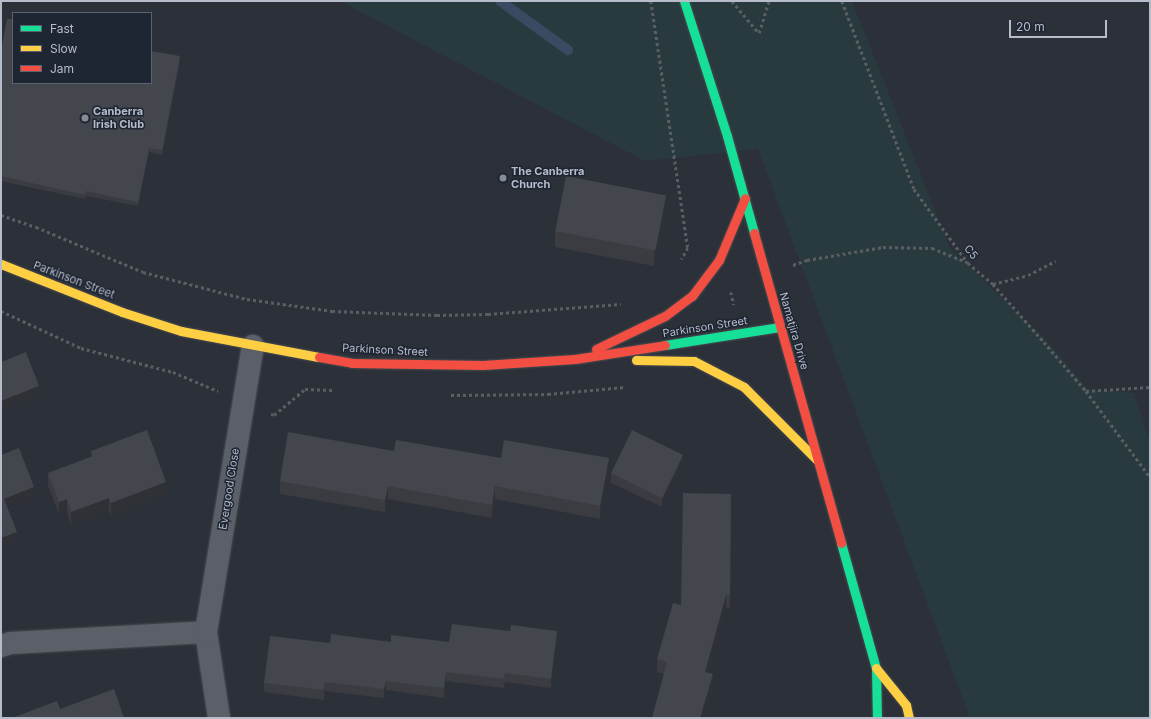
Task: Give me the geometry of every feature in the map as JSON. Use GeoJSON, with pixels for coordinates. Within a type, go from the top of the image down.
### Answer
{"type":"FeatureCollection","features":[{"type":"Feature","properties":{"kind":"main road","name":"Namatjira Drive"},"geometry":{"type":"LineString","coordinates":[[684,1],[699,41],[745,198],[876,668],[877,718]]}},
{"type":"Feature","properties":{"kind":"main road"},"geometry":{"type":"LineString","coordinates":[[575,359],[665,316],[692,296],[719,260],[745,198]]}},
{"type":"Feature","properties":{"kind":"main road","name":"Parkinson Street"},"geometry":{"type":"LineString","coordinates":[[1,264],[122,312],[180,331],[253,346],[352,362],[483,365],[575,359],[780,327]]}},
{"type":"Feature","properties":{"kind":"main road"},"geometry":{"type":"LineString","coordinates":[[575,359],[694,361],[744,387],[819,462]]}},
{"type":"Feature","properties":{"kind":"main road","name":"Namatjira Drive"},"geometry":{"type":"LineString","coordinates":[[876,668],[906,705],[909,718]]}},
{"type":"Feature","properties":{"kind":"street","name":"Evergood Close"},"geometry":{"type":"LineString","coordinates":[[218,718],[206,632],[253,346]]}},
{"type":"Feature","properties":{"kind":"street"},"geometry":{"type":"LineString","coordinates":[[1,646],[11,643],[206,632]]}},
{"type":"Feature","properties":{"kind":"path"},"geometry":{"type":"LineString","coordinates":[[650,1],[688,248],[679,265]]}},
{"type":"Feature","properties":{"kind":"path"},"geometry":{"type":"LineString","coordinates":[[732,1],[759,34],[769,1]]}},
{"type":"Feature","properties":{"kind":"path","name":"C5"},"geometry":{"type":"LineString","coordinates":[[842,1],[914,189],[968,263],[993,284],[1086,392],[1150,477]]}},
{"type":"Feature","properties":{"kind":"path"},"geometry":{"type":"LineString","coordinates":[[1,215],[36,227],[143,272],[254,300],[332,311],[437,315],[504,313],[627,303]]}},
{"type":"Feature","properties":{"kind":"path"},"geometry":{"type":"LineString","coordinates":[[807,260],[882,247],[932,248],[968,263]]}},
{"type":"Feature","properties":{"kind":"path"},"geometry":{"type":"LineString","coordinates":[[993,284],[1028,274],[1056,261]]}},
{"type":"Feature","properties":{"kind":"path"},"geometry":{"type":"LineString","coordinates":[[1086,392],[1150,387]]}},
{"type":"Feature","properties":{"kind":"shaded area"},"geometry":{"type":"Polygon","coordinates":[[[340,1],[852,1],[950,248],[1046,340],[1088,389],[1134,393],[1150,443],[1150,718],[970,718],[758,149],[645,161],[340,1]]]}},
{"type":"Feature","properties":{"kind":"building","name":"Canberra Irish Club"},"geometry":{"type":"Polygon","coordinates":[[[7,19],[12,19],[12,84],[152,84],[152,51],[180,56],[162,150],[149,148],[138,202],[86,191],[85,195],[1,176],[1,51],[7,19]]]}},
{"type":"Feature","properties":{"kind":"building"},"geometry":{"type":"Polygon","coordinates":[[[566,176],[666,195],[655,250],[555,231],[566,176]]]}},
{"type":"Feature","properties":{"kind":"building"},"geometry":{"type":"Polygon","coordinates":[[[26,352],[39,386],[1,401],[1,362],[26,352]]]}},
{"type":"Feature","properties":{"kind":"building"},"geometry":{"type":"Polygon","coordinates":[[[147,430],[166,482],[111,503],[109,498],[71,512],[67,499],[59,502],[48,473],[93,456],[91,451],[147,430]]]}},
{"type":"Feature","properties":{"kind":"building"},"geometry":{"type":"Polygon","coordinates":[[[632,430],[683,455],[662,498],[611,473],[632,430]]]}},
{"type":"Feature","properties":{"kind":"building"},"geometry":{"type":"Polygon","coordinates":[[[288,432],[394,451],[396,440],[501,458],[504,440],[609,458],[600,506],[495,486],[492,505],[388,486],[385,500],[280,481],[288,432]]]}},
{"type":"Feature","properties":{"kind":"building"},"geometry":{"type":"Polygon","coordinates":[[[19,448],[34,487],[4,499],[17,532],[1,538],[1,455],[19,448]]]}},
{"type":"Feature","properties":{"kind":"building"},"geometry":{"type":"Polygon","coordinates":[[[683,493],[731,494],[730,595],[726,595],[705,672],[713,674],[700,718],[652,718],[667,662],[657,659],[673,603],[681,605],[683,493]]]}},
{"type":"Feature","properties":{"kind":"building"},"geometry":{"type":"Polygon","coordinates":[[[452,624],[510,631],[511,625],[557,631],[551,679],[505,673],[504,679],[446,672],[444,688],[386,681],[384,689],[325,682],[324,690],[264,683],[270,636],[330,643],[331,634],[391,642],[391,635],[449,642],[452,624]]]}},
{"type":"Feature","properties":{"kind":"building"},"geometry":{"type":"Polygon","coordinates":[[[114,689],[124,718],[12,718],[57,701],[60,709],[114,689]]]}},
{"type":"Feature","properties":{"kind":"waterway"},"geometry":{"type":"LineString","coordinates":[[500,1],[568,50]]}},
{"type":"Feature","properties":{"kind":"traffic: fast"},"geometry":{"type":"LineString","coordinates":[[684,1],[727,136],[754,233]]}},
{"type":"Feature","properties":{"kind":"traffic: fast"},"geometry":{"type":"LineString","coordinates":[[665,345],[780,327]]}},
{"type":"Feature","properties":{"kind":"traffic: fast"},"geometry":{"type":"LineString","coordinates":[[841,543],[876,668],[877,718]]}},
{"type":"Feature","properties":{"kind":"traffic: slow"},"geometry":{"type":"LineString","coordinates":[[1,264],[122,312],[181,331],[319,357]]}},
{"type":"Feature","properties":{"kind":"traffic: slow"},"geometry":{"type":"LineString","coordinates":[[636,360],[694,361],[744,387],[817,460]]}},
{"type":"Feature","properties":{"kind":"traffic: slow"},"geometry":{"type":"LineString","coordinates":[[876,668],[906,705],[909,718]]}},
{"type":"Feature","properties":{"kind":"traffic: jam"},"geometry":{"type":"LineString","coordinates":[[596,349],[665,316],[692,296],[719,260],[745,198]]}},
{"type":"Feature","properties":{"kind":"traffic: jam"},"geometry":{"type":"LineString","coordinates":[[754,233],[841,543]]}},
{"type":"Feature","properties":{"kind":"traffic: jam"},"geometry":{"type":"LineString","coordinates":[[319,357],[352,363],[483,365],[575,359],[665,345]]}},
{"type":"Feature","properties":{"kind":"place","name":"Canberra Irish Club"},"geometry":{"type":"Point","coordinates":[85,118]}},
{"type":"Feature","properties":{"kind":"place","name":"The Canberra Church"},"geometry":{"type":"Point","coordinates":[503,178]}}]}
